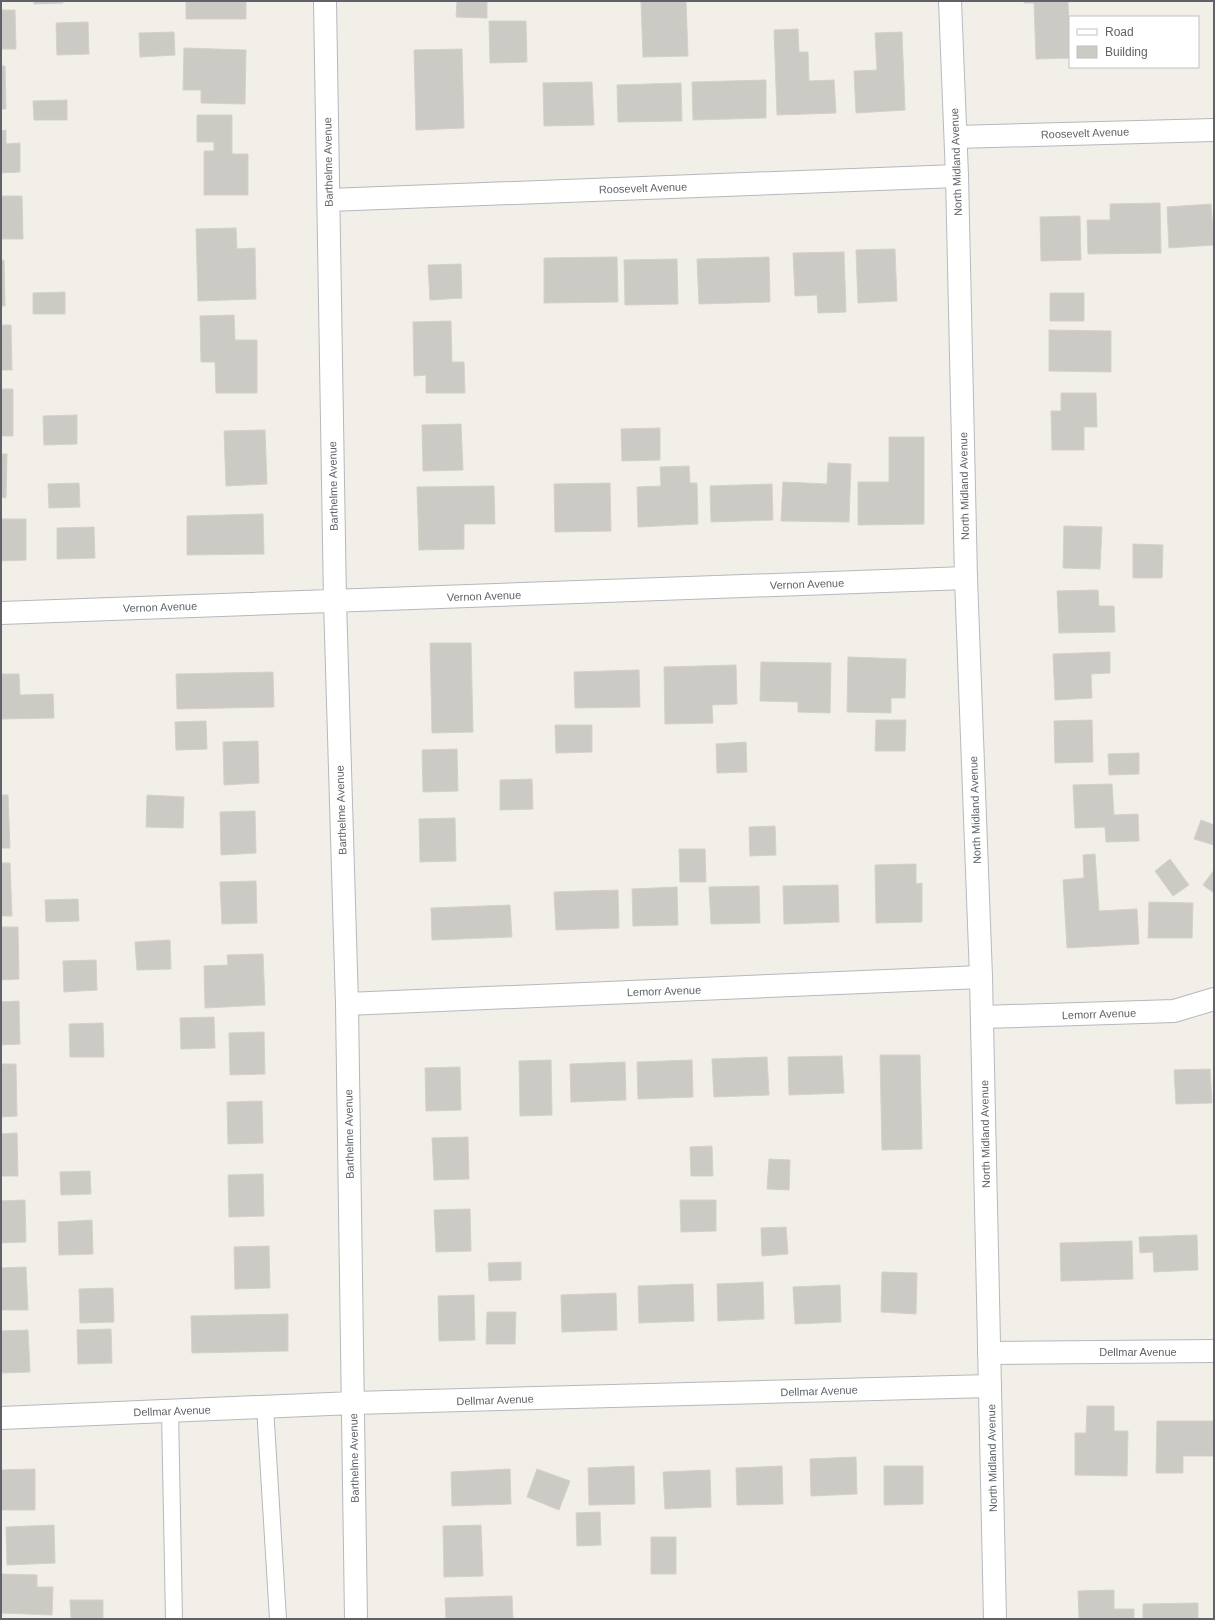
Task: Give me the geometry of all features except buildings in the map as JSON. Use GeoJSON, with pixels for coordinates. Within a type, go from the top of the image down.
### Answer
{"type":"FeatureCollection","features":[{"type":"Feature","properties":{"kind":"street","name":"Barthelme Avenue"},"geometry":{"type":"LineString","coordinates":[[325,1],[335,601],[347,1004],[356,1619]]}},
{"type":"Feature","properties":{"kind":"street","name":"North Midland Avenue"},"geometry":{"type":"LineString","coordinates":[[950,1],[956,137],[966,578],[981,978],[995,1619]]}},
{"type":"Feature","properties":{"kind":"street","name":"Roosevelt Avenue"},"geometry":{"type":"LineString","coordinates":[[956,137],[1214,130]]}},
{"type":"Feature","properties":{"kind":"street","name":"Roosevelt Avenue"},"geometry":{"type":"LineString","coordinates":[[329,200],[957,176]]}},
{"type":"Feature","properties":{"kind":"street","name":"Vernon Avenue"},"geometry":{"type":"LineString","coordinates":[[1,613],[966,578]]}},
{"type":"Feature","properties":{"kind":"street","name":"Lemorr Avenue"},"geometry":{"type":"LineString","coordinates":[[347,1004],[981,978]]}},
{"type":"Feature","properties":{"kind":"street","name":"Lemorr Avenue"},"geometry":{"type":"LineString","coordinates":[[982,1018],[1174,1011],[1214,999]]}},
{"type":"Feature","properties":{"kind":"street","name":"Dellmar Avenue"},"geometry":{"type":"LineString","coordinates":[[990,1353],[1214,1351]]}},
{"type":"Feature","properties":{"kind":"street","name":"Dellmar Avenue"},"geometry":{"type":"LineString","coordinates":[[1,1418],[353,1403],[990,1386]]}},
{"type":"Feature","properties":{"kind":"lane"},"geometry":{"type":"LineString","coordinates":[[265,1407],[278,1619]]}},
{"type":"Feature","properties":{"kind":"lane"},"geometry":{"type":"LineString","coordinates":[[170,1411],[174,1619]]}}]}
